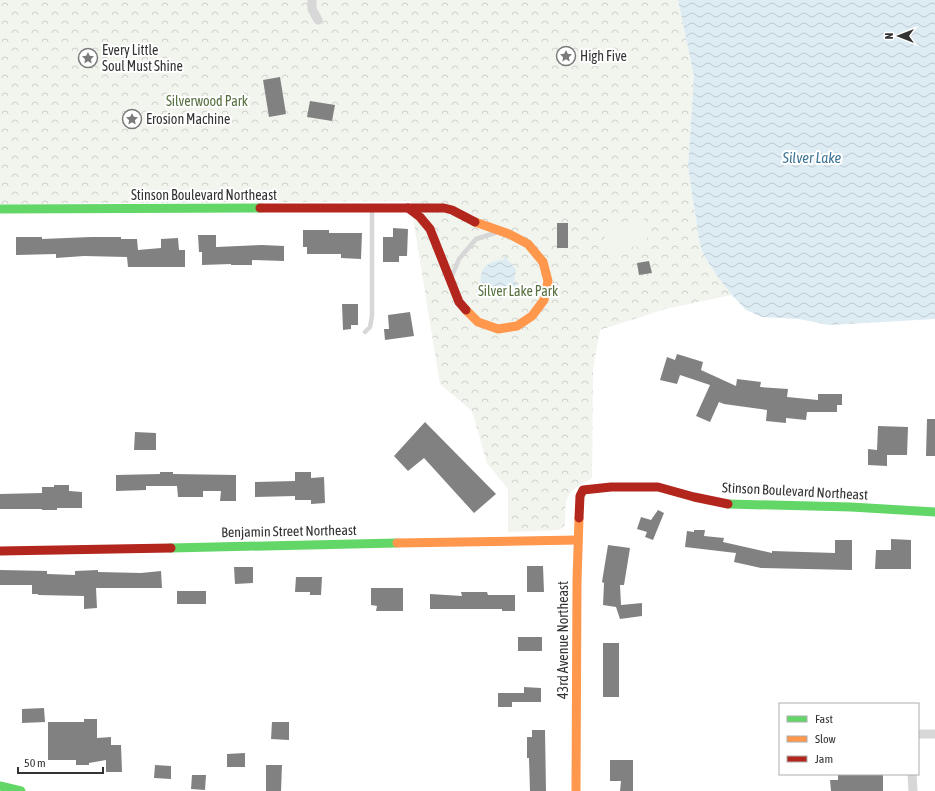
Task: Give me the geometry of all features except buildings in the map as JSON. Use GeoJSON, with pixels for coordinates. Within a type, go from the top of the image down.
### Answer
{"type":"FeatureCollection","features":[{"type":"Feature","properties":{"kind":"street"},"geometry":{"type":"LineString","coordinates":[[312,0],[312,9],[318,20]]}},
{"type":"Feature","properties":{"kind":"street","name":"Stinson Boulevard Northeast"},"geometry":{"type":"LineString","coordinates":[[0,209],[372,208],[408,208],[444,208],[451,209],[472,221],[502,232],[527,244],[537,252],[543,261],[547,273],[548,284],[546,294],[538,311],[531,319],[520,326],[508,328],[496,329],[485,326],[473,319],[465,312],[459,302],[430,229],[417,213],[408,208]]}},
{"type":"Feature","properties":{"kind":"street","name":"Stinson Boulevard Northeast"},"geometry":{"type":"LineString","coordinates":[[583,490],[611,487],[658,487],[694,497],[732,505],[851,507],[935,512]]}},
{"type":"Feature","properties":{"kind":"street","name":"43rd Avenue Northeast"},"geometry":{"type":"LineString","coordinates":[[576,791],[577,581],[580,496],[583,490]]}},
{"type":"Feature","properties":{"kind":"street","name":"Benjamin Street Northeast"},"geometry":{"type":"LineString","coordinates":[[0,551],[578,540]]}},
{"type":"Feature","properties":{"kind":"street"},"geometry":{"type":"LineString","coordinates":[[919,734],[935,734]]}},
{"type":"Feature","properties":{"kind":"street"},"geometry":{"type":"LineString","coordinates":[[912,775],[913,791]]}},
{"type":"Feature","properties":{"kind":"street"},"geometry":{"type":"LineString","coordinates":[[0,786],[21,791]]}},
{"type":"Feature","properties":{"kind":"lane"},"geometry":{"type":"LineString","coordinates":[[365,332],[370,327],[372,316],[372,208]]}},
{"type":"Feature","properties":{"kind":"lane"},"geometry":{"type":"LineString","coordinates":[[451,281],[458,259],[476,239],[488,234],[502,232]]}},
{"type":"Feature","properties":{"kind":"green space","name":"Silverwood Park"},"geometry":{"type":"Polygon","coordinates":[[[0,0],[678,0],[694,76],[688,167],[700,245],[705,257],[717,276],[732,295],[665,309],[600,330],[593,368],[592,478],[576,488],[568,496],[565,525],[559,530],[508,532],[508,489],[487,463],[472,411],[440,384],[411,201],[0,204],[0,0]]]}},
{"type":"Feature","properties":{"kind":"green space"},"geometry":{"type":"Polygon","coordinates":[[[644,219],[648,245],[607,250],[603,225],[644,219]]]}},
{"type":"Feature","properties":{"kind":"water","name":"Silver Lake"},"geometry":{"type":"Polygon","coordinates":[[[678,0],[935,0],[935,319],[829,325],[799,319],[762,317],[746,310],[732,295],[717,276],[705,257],[700,245],[688,167],[694,76],[678,0]]]}},
{"type":"Feature","properties":{"kind":"water"},"geometry":{"type":"Polygon","coordinates":[[[505,256],[516,270],[514,282],[517,284],[517,287],[511,287],[502,295],[503,298],[500,300],[498,297],[487,298],[482,292],[477,293],[476,290],[481,289],[480,283],[484,268],[492,262],[503,260],[505,256]]]}},
{"type":"Feature","properties":{"kind":"traffic: fast"},"geometry":{"type":"LineString","coordinates":[[0,209],[260,208]]}},
{"type":"Feature","properties":{"kind":"traffic: fast"},"geometry":{"type":"LineString","coordinates":[[728,504],[851,507],[935,512]]}},
{"type":"Feature","properties":{"kind":"traffic: fast"},"geometry":{"type":"LineString","coordinates":[[171,548],[397,543]]}},
{"type":"Feature","properties":{"kind":"traffic: fast"},"geometry":{"type":"LineString","coordinates":[[0,786],[21,791]]}},
{"type":"Feature","properties":{"kind":"traffic: slow"},"geometry":{"type":"LineString","coordinates":[[466,310],[478,322],[498,329],[517,326],[532,316],[544,300],[548,281],[543,262],[528,244],[509,234],[475,222]]}},
{"type":"Feature","properties":{"kind":"traffic: slow"},"geometry":{"type":"LineString","coordinates":[[576,791],[577,581],[579,518]]}},
{"type":"Feature","properties":{"kind":"traffic: slow"},"geometry":{"type":"LineString","coordinates":[[397,543],[578,540]]}},
{"type":"Feature","properties":{"kind":"traffic: jam"},"geometry":{"type":"LineString","coordinates":[[260,208],[444,208],[452,210],[475,222]]}},
{"type":"Feature","properties":{"kind":"traffic: jam"},"geometry":{"type":"LineString","coordinates":[[408,208],[420,217],[430,229],[459,302],[466,310]]}},
{"type":"Feature","properties":{"kind":"traffic: jam"},"geometry":{"type":"LineString","coordinates":[[579,518],[580,496],[583,490],[611,487],[658,487],[694,497],[728,504]]}},
{"type":"Feature","properties":{"kind":"traffic: jam"},"geometry":{"type":"LineString","coordinates":[[0,551],[171,548]]}},
{"type":"Feature","properties":{"kind":"place","name":"High Five"},"geometry":{"type":"Point","coordinates":[566,56]}},
{"type":"Feature","properties":{"kind":"place","name":"Every Little Soul Must Shine"},"geometry":{"type":"Point","coordinates":[88,58]}},
{"type":"Feature","properties":{"kind":"place","name":"Erosion Machine"},"geometry":{"type":"Point","coordinates":[132,119]}},
{"type":"Feature","properties":{"kind":"park label","name":"Silver Lake Park"},"geometry":{"type":"Point","coordinates":[518,291]}}]}
